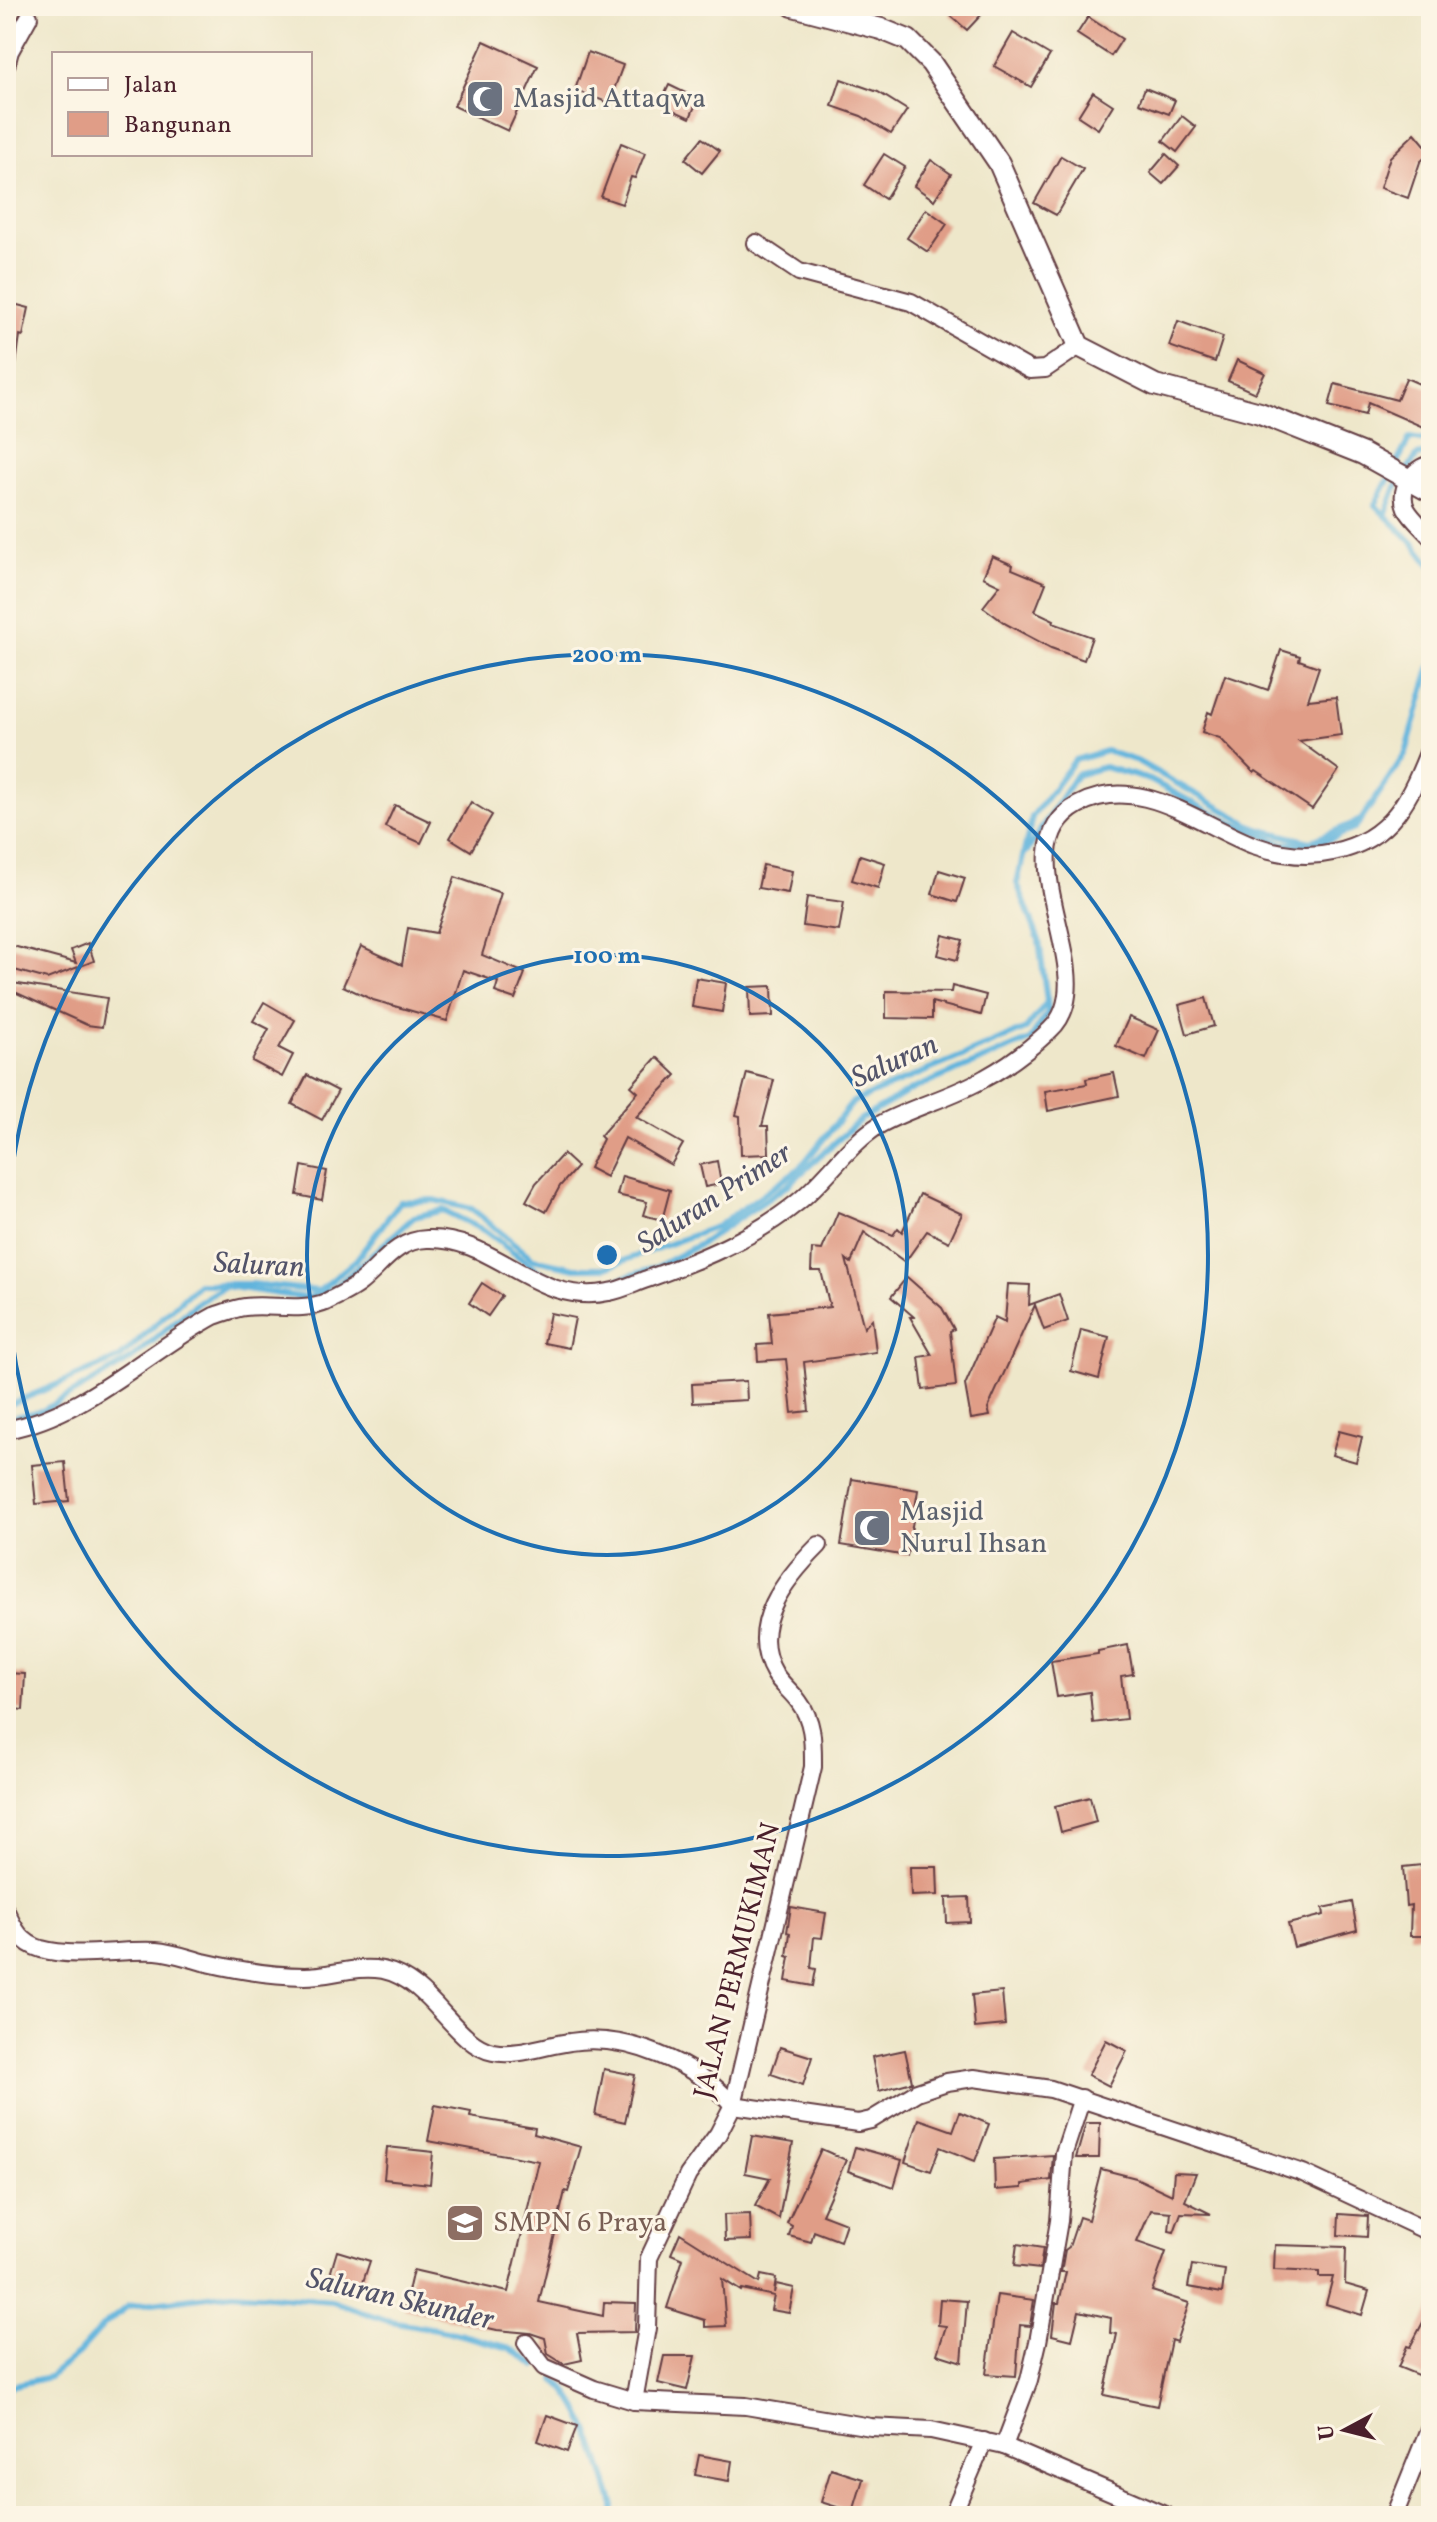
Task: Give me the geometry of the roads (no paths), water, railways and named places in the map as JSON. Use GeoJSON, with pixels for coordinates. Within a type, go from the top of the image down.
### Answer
{"type":"FeatureCollection","features":[{"type":"Feature","properties":{"kind":"street"},"geometry":{"type":"LineString","coordinates":[[793,6],[881,29],[908,40],[931,63],[999,163],[1079,346],[1155,385],[1260,413],[1363,454],[1431,492]]}},
{"type":"Feature","properties":{"kind":"street"},"geometry":{"type":"LineString","coordinates":[[6,66],[10,51],[29,17]]}},
{"type":"Feature","properties":{"kind":"street"},"geometry":{"type":"LineString","coordinates":[[756,243],[799,272],[911,302],[1030,370],[1045,369],[1079,346]]}},
{"type":"Feature","properties":{"kind":"street"},"geometry":{"type":"LineString","coordinates":[[1431,464],[1405,478],[1403,498],[1407,510],[1431,537]]}},
{"type":"Feature","properties":{"kind":"street"},"geometry":{"type":"LineString","coordinates":[[6,1430],[30,1426],[63,1413],[214,1316],[242,1307],[320,1305],[360,1284],[391,1251],[423,1238],[446,1240],[482,1251],[543,1286],[574,1295],[609,1292],[737,1242],[801,1199],[863,1137],[883,1124],[985,1078],[1051,1029],[1063,1015],[1068,991],[1061,933],[1047,867],[1047,849],[1060,820],[1069,810],[1090,799],[1109,796],[1148,799],[1182,809],[1230,836],[1258,847],[1289,854],[1319,855],[1366,842],[1393,821],[1415,786],[1431,745]]}},
{"type":"Feature","properties":{"kind":"street","name":"JALAN PERMUKIMAN"},"geometry":{"type":"LineString","coordinates":[[634,2401],[647,2328],[649,2258],[688,2175],[718,2134],[733,2105],[813,1767],[814,1732],[801,1704],[775,1675],[767,1656],[765,1634],[768,1614],[798,1567],[819,1545]]}},
{"type":"Feature","properties":{"kind":"street"},"geometry":{"type":"LineString","coordinates":[[6,1911],[15,1932],[26,1942],[42,1949],[89,1953],[158,1951],[270,1975],[308,1976],[353,1969],[383,1970],[414,1983],[474,2042],[492,2052],[523,2051],[572,2041],[609,2039],[643,2048],[680,2065],[723,2093],[733,2105],[858,2123],[871,2120],[917,2092],[947,2082],[974,2078],[1051,2089],[1303,2173],[1431,2233]]}},
{"type":"Feature","properties":{"kind":"street"},"geometry":{"type":"LineString","coordinates":[[1004,2446],[1035,2355],[1059,2221],[1064,2153],[1082,2098]]}},
{"type":"Feature","properties":{"kind":"street"},"geometry":{"type":"LineString","coordinates":[[526,2343],[544,2367],[594,2389],[634,2401],[746,2406],[871,2427],[931,2430],[984,2441],[1004,2446],[1167,2516]]}},
{"type":"Feature","properties":{"kind":"street"},"geometry":{"type":"LineString","coordinates":[[1394,2516],[1431,2424]]}},
{"type":"Feature","properties":{"kind":"street"},"geometry":{"type":"LineString","coordinates":[[952,2516],[984,2441]]}},
{"type":"Feature","properties":{"kind":"waterway","name":"Saluran"},"geometry":{"type":"LineString","coordinates":[[1431,442],[1410,438],[1375,505],[1415,545],[1431,566]]}},
{"type":"Feature","properties":{"kind":"waterway","name":"Saluran Primer"},"geometry":{"type":"LineString","coordinates":[[1385,516],[1397,484],[1417,456],[1431,453]]}},
{"type":"Feature","properties":{"kind":"waterway","name":"Saluran"},"geometry":{"type":"LineString","coordinates":[[6,1406],[120,1358],[198,1284],[251,1284],[319,1291],[356,1260],[400,1202],[434,1200],[472,1209],[533,1259],[575,1268],[604,1268],[718,1226],[800,1168],[853,1102],[1026,1029],[1047,1002],[1039,940],[1017,883],[1032,817],[1075,760],[1106,751],[1137,761],[1258,829],[1310,842],[1361,820],[1406,753],[1431,665]]}},
{"type":"Feature","properties":{"kind":"waterway","name":"Saluran Primer"},"geometry":{"type":"LineString","coordinates":[[1027,851],[1076,775],[1104,767],[1150,780],[1227,821],[1284,844],[1320,843],[1354,829],[1361,820]]}},
{"type":"Feature","properties":{"kind":"waterway","name":"Saluran Primer"},"geometry":{"type":"LineString","coordinates":[[600,1285],[657,1267],[702,1243],[788,1185],[861,1119],[911,1090],[1030,1040],[1048,1012],[1047,1000]]}},
{"type":"Feature","properties":{"kind":"waterway","name":"Saluran Primer"},"geometry":{"type":"LineString","coordinates":[[6,1419],[42,1411],[130,1360],[197,1303],[225,1286],[307,1298],[333,1290],[414,1217],[443,1210],[485,1231],[538,1271],[566,1284]]}},
{"type":"Feature","properties":{"kind":"waterway","name":"Saluran Skunder"},"geometry":{"type":"LineString","coordinates":[[6,2387],[49,2377],[128,2306],[233,2293],[332,2301],[385,2320],[447,2331],[510,2348],[536,2366]]}},
{"type":"Feature","properties":{"kind":"waterway","name":"Saluran Skunder"},"geometry":{"type":"LineString","coordinates":[[555,2380],[575,2403],[584,2420],[614,2506],[614,2516]]}},
{"type":"Feature","properties":{"kind":"place","name":"Masjid Attaqwa"},"geometry":{"type":"Point","coordinates":[485,99]}},
{"type":"Feature","properties":{"kind":"place","name":"Masjid Nurul Ihsan"},"geometry":{"type":"Point","coordinates":[872,1528]}},
{"type":"Feature","properties":{"kind":"place","name":"SMPN 6 Praya"},"geometry":{"type":"Point","coordinates":[465,2223]}}]}
